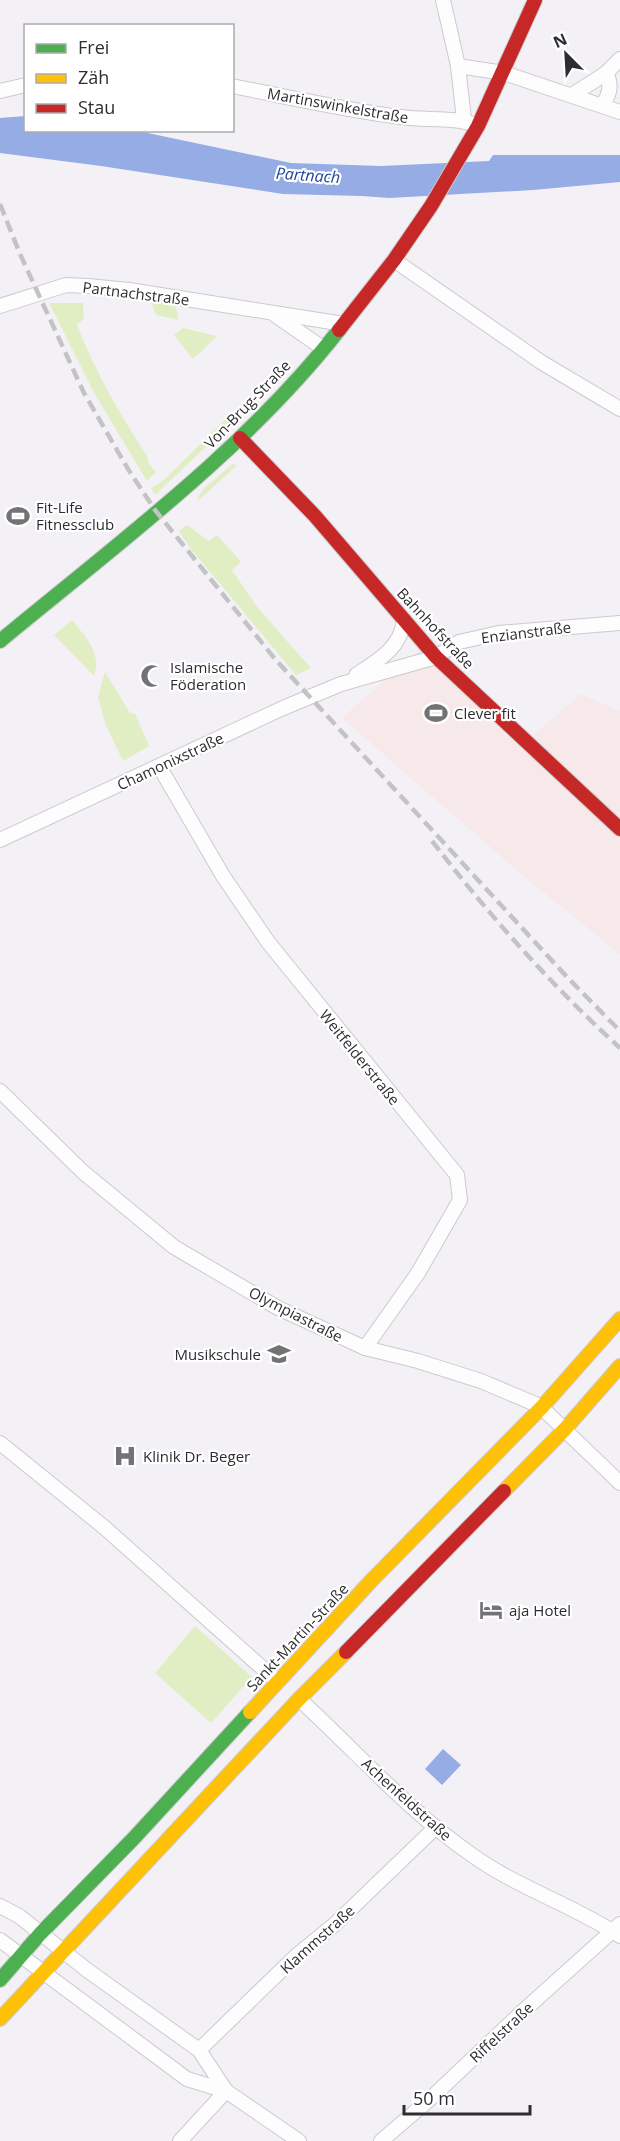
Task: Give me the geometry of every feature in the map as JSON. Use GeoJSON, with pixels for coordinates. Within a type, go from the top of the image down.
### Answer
{"type":"FeatureCollection","features":[{"type":"Feature","properties":{"kind":"main road","name":"Von-Brug-Straße"},"geometry":{"type":"LineString","coordinates":[[2,641],[25,619],[191,483],[240,438],[324,349],[394,260],[431,206],[478,126],[504,73],[535,0]]}},
{"type":"Feature","properties":{"kind":"main road","name":"Bahnhofstraße"},"geometry":{"type":"LineString","coordinates":[[240,438],[315,516],[436,657],[620,830]]}},
{"type":"Feature","properties":{"kind":"main road","name":"Sankt-Martin-Straße"},"geometry":{"type":"LineString","coordinates":[[0,1980],[40,1934],[112,1860],[371,1581],[542,1407],[620,1319]]}},
{"type":"Feature","properties":{"kind":"main road"},"geometry":{"type":"LineString","coordinates":[[0,2019],[299,1700],[565,1429],[620,1366]]}},
{"type":"Feature","properties":{"kind":"street"},"geometry":{"type":"LineString","coordinates":[[442,0],[458,66],[464,120]]}},
{"type":"Feature","properties":{"kind":"street"},"geometry":{"type":"LineString","coordinates":[[572,95],[606,73],[620,59]]}},
{"type":"Feature","properties":{"kind":"street"},"geometry":{"type":"LineString","coordinates":[[458,66],[504,73],[620,112]]}},
{"type":"Feature","properties":{"kind":"street"},"geometry":{"type":"LineString","coordinates":[[602,105],[609,95],[609,80],[606,73]]}},
{"type":"Feature","properties":{"kind":"street"},"geometry":{"type":"LineString","coordinates":[[0,91],[24,85]]}},
{"type":"Feature","properties":{"kind":"street","name":"Martinswinkelstraße"},"geometry":{"type":"LineString","coordinates":[[234,86],[350,110],[407,118],[464,120],[478,126]]}},
{"type":"Feature","properties":{"kind":"street"},"geometry":{"type":"LineString","coordinates":[[394,260],[541,362],[620,409]]}},
{"type":"Feature","properties":{"kind":"street","name":"Partnachstraße"},"geometry":{"type":"LineString","coordinates":[[0,306],[66,285],[129,290],[344,324]]}},
{"type":"Feature","properties":{"kind":"street","name":"Partnachstraße"},"geometry":{"type":"LineString","coordinates":[[273,314],[324,349]]}},
{"type":"Feature","properties":{"kind":"street","name":"Chamonixstraße"},"geometry":{"type":"LineString","coordinates":[[341,684],[385,656],[400,639],[404,621]]}},
{"type":"Feature","properties":{"kind":"street","name":"Enzianstraße"},"geometry":{"type":"LineString","coordinates":[[436,657],[459,642],[499,633],[620,623]]}},
{"type":"Feature","properties":{"kind":"street","name":"Chamonixstraße"},"geometry":{"type":"LineString","coordinates":[[0,840],[283,708],[341,684],[436,657]]}},
{"type":"Feature","properties":{"kind":"street","name":"Weitfelderstraße"},"geometry":{"type":"LineString","coordinates":[[159,766],[224,876],[268,942],[457,1176],[460,1200],[418,1273],[365,1348]]}},
{"type":"Feature","properties":{"kind":"street","name":"Olympiastraße"},"geometry":{"type":"LineString","coordinates":[[0,1091],[83,1172],[174,1247],[278,1308],[365,1348],[418,1361],[481,1382],[542,1407],[620,1483]]}},
{"type":"Feature","properties":{"kind":"street"},"geometry":{"type":"LineString","coordinates":[[0,1443],[105,1528],[278,1682]]}},
{"type":"Feature","properties":{"kind":"street","name":"Achenfeldstraße"},"geometry":{"type":"LineString","coordinates":[[299,1700],[435,1828],[497,1872],[617,1930]]}},
{"type":"Feature","properties":{"kind":"street","name":"Klammstraße"},"geometry":{"type":"LineString","coordinates":[[199,2050],[296,1956],[334,1925],[435,1828]]}},
{"type":"Feature","properties":{"kind":"street"},"geometry":{"type":"LineString","coordinates":[[0,1906],[20,1916],[64,1952],[199,2050],[226,2091]]}},
{"type":"Feature","properties":{"kind":"street","name":"Riffelstraße"},"geometry":{"type":"LineString","coordinates":[[381,2141],[617,1930]]}},
{"type":"Feature","properties":{"kind":"street"},"geometry":{"type":"LineString","coordinates":[[0,1940],[187,2079],[226,2091],[299,2141]]}},
{"type":"Feature","properties":{"kind":"street"},"geometry":{"type":"LineString","coordinates":[[180,2141],[226,2091]]}},
{"type":"Feature","properties":{"kind":"shaded area"},"geometry":{"type":"Polygon","coordinates":[[[421,648],[530,739],[580,694],[620,711],[620,954],[527,879],[342,718],[421,648]]]}},
{"type":"Feature","properties":{"kind":"green space"},"geometry":{"type":"Polygon","coordinates":[[[151,302],[176,306],[178,320],[156,315],[151,302]]]}},
{"type":"Feature","properties":{"kind":"green space"},"geometry":{"type":"Polygon","coordinates":[[[49,303],[83,303],[84,318],[77,325],[109,392],[147,456],[149,464],[156,472],[147,481],[93,391],[49,303]]]}},
{"type":"Feature","properties":{"kind":"green space"},"geometry":{"type":"Polygon","coordinates":[[[183,328],[217,336],[193,359],[174,335],[183,328]]]}},
{"type":"Feature","properties":{"kind":"green space"},"geometry":{"type":"Polygon","coordinates":[[[285,362],[288,366],[257,398],[252,394],[285,362]]]}},
{"type":"Feature","properties":{"kind":"green space"},"geometry":{"type":"Polygon","coordinates":[[[242,403],[247,408],[155,495],[151,488],[164,480],[242,403]]]}},
{"type":"Feature","properties":{"kind":"green space"},"geometry":{"type":"Polygon","coordinates":[[[233,464],[236,465],[235,467],[199,500],[198,497],[204,488],[233,464]]]}},
{"type":"Feature","properties":{"kind":"green space"},"geometry":{"type":"Polygon","coordinates":[[[187,525],[209,541],[217,535],[241,562],[232,570],[257,607],[311,668],[296,675],[191,549],[179,531],[187,525]]]}},
{"type":"Feature","properties":{"kind":"green space"},"geometry":{"type":"Polygon","coordinates":[[[72,620],[94,652],[96,667],[94,676],[54,635],[72,620]]]}},
{"type":"Feature","properties":{"kind":"green space"},"geometry":{"type":"Polygon","coordinates":[[[105,672],[130,713],[135,714],[149,746],[123,761],[105,723],[98,697],[105,672]]]}},
{"type":"Feature","properties":{"kind":"green space"},"geometry":{"type":"Polygon","coordinates":[[[195,1626],[252,1677],[211,1723],[155,1673],[195,1626]]]}},
{"type":"Feature","properties":{"kind":"water","name":"Partnach"},"geometry":{"type":"Polygon","coordinates":[[[24,116],[24,132],[143,132],[291,163],[381,166],[489,161],[493,155],[620,155],[620,182],[533,190],[389,198],[283,194],[0,153],[0,118],[24,116]]]}},
{"type":"Feature","properties":{"kind":"water"},"geometry":{"type":"Polygon","coordinates":[[[443,1749],[461,1765],[442,1785],[425,1769],[443,1749]]]}},
{"type":"Feature","properties":{"kind":"railway"},"geometry":{"type":"LineString","coordinates":[[0,204],[20,254],[84,393],[128,469],[155,510],[275,659],[567,977],[620,1031]]}},
{"type":"Feature","properties":{"kind":"railway"},"geometry":{"type":"LineString","coordinates":[[432,841],[522,949],[620,1048]]}},
{"type":"Feature","properties":{"kind":"traffic: fast"},"geometry":{"type":"LineString","coordinates":[[0,641],[134,532],[221,456],[263,416],[339,330]]}},
{"type":"Feature","properties":{"kind":"traffic: fast"},"geometry":{"type":"LineString","coordinates":[[0,1980],[40,1934],[134,1838],[250,1712]]}},
{"type":"Feature","properties":{"kind":"traffic: slow"},"geometry":{"type":"LineString","coordinates":[[250,1712],[371,1581],[542,1407],[620,1319]]}},
{"type":"Feature","properties":{"kind":"traffic: slow"},"geometry":{"type":"LineString","coordinates":[[504,1491],[565,1429],[620,1366]]}},
{"type":"Feature","properties":{"kind":"traffic: slow"},"geometry":{"type":"LineString","coordinates":[[0,2019],[299,1699],[346,1652]]}},
{"type":"Feature","properties":{"kind":"traffic: jam"},"geometry":{"type":"LineString","coordinates":[[339,330],[394,260],[431,206],[478,126],[535,0]]}},
{"type":"Feature","properties":{"kind":"traffic: jam"},"geometry":{"type":"LineString","coordinates":[[240,438],[315,516],[436,657],[620,829]]}},
{"type":"Feature","properties":{"kind":"traffic: jam"},"geometry":{"type":"LineString","coordinates":[[346,1652],[504,1491]]}},
{"type":"Feature","properties":{"kind":"place","name":"Fit-Life Fitnessclub"},"geometry":{"type":"Point","coordinates":[18,516]}},
{"type":"Feature","properties":{"kind":"place","name":"Islamische Föderation"},"geometry":{"type":"Point","coordinates":[152,676]}},
{"type":"Feature","properties":{"kind":"place","name":"Clever fit"},"geometry":{"type":"Point","coordinates":[436,713]}},
{"type":"Feature","properties":{"kind":"place","name":"Musikschule"},"geometry":{"type":"Point","coordinates":[279,1354]}},
{"type":"Feature","properties":{"kind":"place","name":"Klinik Dr. Beger"},"geometry":{"type":"Point","coordinates":[125,1456]}},
{"type":"Feature","properties":{"kind":"place","name":"aja Hotel"},"geometry":{"type":"Point","coordinates":[491,1610]}}]}
